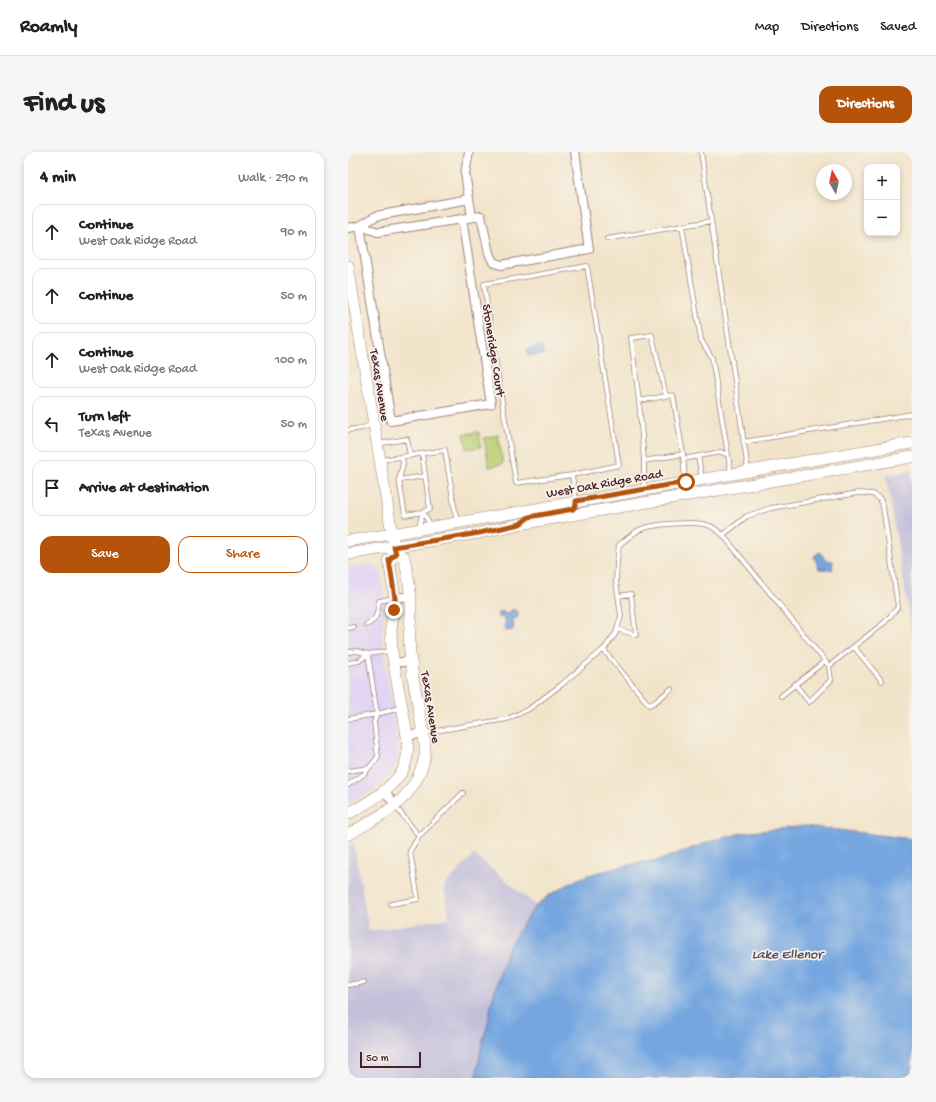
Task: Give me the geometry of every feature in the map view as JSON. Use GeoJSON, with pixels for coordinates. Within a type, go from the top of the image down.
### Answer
{"type":"FeatureCollection","features":[{"type":"Feature","properties":{"kind":"street"},"geometry":{"type":"LineString","coordinates":[[469,152],[465,173],[472,217]]}},
{"type":"Feature","properties":{"kind":"street"},"geometry":{"type":"LineString","coordinates":[[360,226],[378,232],[481,216],[489,253],[493,262],[501,265],[590,249],[575,152]]}},
{"type":"Feature","properties":{"kind":"street"},"geometry":{"type":"LineString","coordinates":[[348,228],[360,226],[376,216],[469,199]]}},
{"type":"Feature","properties":{"kind":"street","name":"Stoneridge Court"},"geometry":{"type":"LineString","coordinates":[[360,226],[391,421],[491,404],[462,219]]}},
{"type":"Feature","properties":{"kind":"street","name":"Texas Avenue"},"geometry":{"type":"LineString","coordinates":[[348,266],[395,550],[404,557],[411,596],[409,633],[411,661],[425,754],[422,767],[415,782],[395,805],[348,835]]}},
{"type":"Feature","properties":{"kind":"street","name":"West Oak Ridge Road"},"geometry":{"type":"LineString","coordinates":[[348,541],[431,528],[576,501],[912,443]]}},
{"type":"Feature","properties":{"kind":"street"},"geometry":{"type":"LineString","coordinates":[[889,447],[891,460]]}},
{"type":"Feature","properties":{"kind":"street","name":"West Oak Ridge Road"},"geometry":{"type":"LineString","coordinates":[[348,554],[395,550],[520,524],[912,457]]}},
{"type":"Feature","properties":{"kind":"street"},"geometry":{"type":"LineString","coordinates":[[711,491],[720,484],[747,478],[748,471]]}},
{"type":"Feature","properties":{"kind":"street"},"geometry":{"type":"LineString","coordinates":[[520,524],[529,517],[573,509],[576,505],[576,501]]}},
{"type":"Feature","properties":{"kind":"street","name":"Texas Avenue"},"geometry":{"type":"LineString","coordinates":[[348,814],[385,791],[405,766],[408,752],[407,736],[392,651],[391,630],[395,598],[389,560],[395,550]]}},
{"type":"Feature","properties":{"kind":"street"},"geometry":{"type":"LineString","coordinates":[[395,598],[411,596]]}},
{"type":"Feature","properties":{"kind":"street"},"geometry":{"type":"LineString","coordinates":[[394,663],[411,661]]}},
{"type":"Feature","properties":{"kind":"street"},"geometry":{"type":"LineString","coordinates":[[407,736],[423,733]]}},
{"type":"Feature","properties":{"kind":"street"},"geometry":{"type":"LineString","coordinates":[[385,791],[395,805]]}},
{"type":"Feature","properties":{"kind":"lane"},"geometry":{"type":"LineString","coordinates":[[701,152],[748,471]]}},
{"type":"Feature","properties":{"kind":"lane"},"geometry":{"type":"LineString","coordinates":[[607,239],[711,221]]}},
{"type":"Feature","properties":{"kind":"lane"},"geometry":{"type":"LineString","coordinates":[[682,226],[701,340],[712,358],[731,474]]}},
{"type":"Feature","properties":{"kind":"lane"},"geometry":{"type":"LineString","coordinates":[[587,266],[619,465],[572,475],[516,483],[484,284],[587,266]]}},
{"type":"Feature","properties":{"kind":"lane"},"geometry":{"type":"LineString","coordinates":[[644,489],[644,461],[639,401],[631,338],[652,335],[666,396]]}},
{"type":"Feature","properties":{"kind":"lane"},"geometry":{"type":"LineString","coordinates":[[639,401],[673,395],[686,482]]}},
{"type":"Feature","properties":{"kind":"lane"},"geometry":{"type":"LineString","coordinates":[[743,442],[912,414]]}},
{"type":"Feature","properties":{"kind":"lane"},"geometry":{"type":"LineString","coordinates":[[348,430],[374,424]]}},
{"type":"Feature","properties":{"kind":"lane"},"geometry":{"type":"LineString","coordinates":[[377,444],[407,439],[410,456]]}},
{"type":"Feature","properties":{"kind":"lane"},"geometry":{"type":"LineString","coordinates":[[380,460],[445,450],[457,523]]}},
{"type":"Feature","properties":{"kind":"lane"},"geometry":{"type":"LineString","coordinates":[[683,459],[721,452],[728,455]]}},
{"type":"Feature","properties":{"kind":"lane"},"geometry":{"type":"LineString","coordinates":[[402,457],[403,462],[399,480],[405,515],[423,512],[430,509],[422,454]]}},
{"type":"Feature","properties":{"kind":"lane"},"geometry":{"type":"LineString","coordinates":[[644,461],[683,454]]}},
{"type":"Feature","properties":{"kind":"lane"},"geometry":{"type":"LineString","coordinates":[[698,456],[702,479]]}},
{"type":"Feature","properties":{"kind":"lane"},"geometry":{"type":"LineString","coordinates":[[572,475],[576,501]]}},
{"type":"Feature","properties":{"kind":"lane"},"geometry":{"type":"LineString","coordinates":[[399,480],[425,476]]}},
{"type":"Feature","properties":{"kind":"lane"},"geometry":{"type":"LineString","coordinates":[[723,535],[747,516],[771,508],[858,493],[873,494],[880,499],[887,527],[898,607],[885,622],[829,666]]}},
{"type":"Feature","properties":{"kind":"lane"},"geometry":{"type":"LineString","coordinates":[[423,512],[431,528]]}},
{"type":"Feature","properties":{"kind":"lane"},"geometry":{"type":"LineString","coordinates":[[418,530],[423,512]]}},
{"type":"Feature","properties":{"kind":"lane"},"geometry":{"type":"LineString","coordinates":[[423,733],[507,719],[529,709],[561,685],[603,649],[616,633],[621,616],[616,581],[616,561],[619,545],[641,529],[660,525],[699,523],[710,526],[723,535],[829,666],[831,680],[809,702],[795,684]]}},
{"type":"Feature","properties":{"kind":"lane"},"geometry":{"type":"LineString","coordinates":[[617,629],[636,635],[631,594],[618,596]]}},
{"type":"Feature","properties":{"kind":"lane"},"geometry":{"type":"LineString","coordinates":[[366,625],[375,619],[379,601],[395,598]]}},
{"type":"Feature","properties":{"kind":"lane"},"geometry":{"type":"LineString","coordinates":[[348,628],[354,627]]}},
{"type":"Feature","properties":{"kind":"lane"},"geometry":{"type":"LineString","coordinates":[[854,647],[882,681]]}},
{"type":"Feature","properties":{"kind":"lane"},"geometry":{"type":"LineString","coordinates":[[603,649],[649,705],[672,689]]}},
{"type":"Feature","properties":{"kind":"lane"},"geometry":{"type":"LineString","coordinates":[[348,652],[357,651],[368,654],[392,651]]}},
{"type":"Feature","properties":{"kind":"lane"},"geometry":{"type":"LineString","coordinates":[[348,663],[359,661],[368,654]]}},
{"type":"Feature","properties":{"kind":"lane"},"geometry":{"type":"LineString","coordinates":[[348,785],[364,774],[378,757],[374,722],[377,714],[368,654]]}},
{"type":"Feature","properties":{"kind":"lane"},"geometry":{"type":"LineString","coordinates":[[781,696],[825,661]]}},
{"type":"Feature","properties":{"kind":"lane"},"geometry":{"type":"LineString","coordinates":[[348,719],[402,708]]}},
{"type":"Feature","properties":{"kind":"lane"},"geometry":{"type":"LineString","coordinates":[[348,771],[369,768]]}},
{"type":"Feature","properties":{"kind":"lane"},"geometry":{"type":"LineString","coordinates":[[392,904],[418,899],[410,851],[419,836],[463,793]]}},
{"type":"Feature","properties":{"kind":"lane"},"geometry":{"type":"LineString","coordinates":[[395,805],[419,836]]}},
{"type":"Feature","properties":{"kind":"lane"},"geometry":{"type":"LineString","coordinates":[[348,985],[364,982]]}},
{"type":"Feature","properties":{"kind":"shaded area"},"geometry":{"type":"Polygon","coordinates":[[[912,471],[912,633],[886,475],[912,471]]]}},
{"type":"Feature","properties":{"kind":"shaded area"},"geometry":{"type":"Polygon","coordinates":[[[363,565],[375,566],[381,574],[385,608],[382,644],[399,755],[396,763],[384,780],[375,789],[348,803],[348,567],[363,565]]]}},
{"type":"Feature","properties":{"kind":"shaded area"},"geometry":{"type":"Polygon","coordinates":[[[354,844],[369,931],[449,918],[444,886],[474,854],[568,932],[511,1078],[348,1078],[348,847],[354,844]]]}},
{"type":"Feature","properties":{"kind":"green space"},"geometry":{"type":"Polygon","coordinates":[[[479,432],[481,447],[467,449],[464,434],[479,432]]]}},
{"type":"Feature","properties":{"kind":"green space"},"geometry":{"type":"Polygon","coordinates":[[[498,435],[503,464],[489,467],[484,438],[498,435]]]}},
{"type":"Feature","properties":{"kind":"water"},"geometry":{"type":"Polygon","coordinates":[[[542,347],[543,354],[528,356],[527,349],[542,347]]]}},
{"type":"Feature","properties":{"kind":"water"},"geometry":{"type":"Polygon","coordinates":[[[820,552],[825,560],[833,561],[832,570],[819,569],[814,556],[820,552]]]}},
{"type":"Feature","properties":{"kind":"water"},"geometry":{"type":"Polygon","coordinates":[[[511,610],[516,610],[519,614],[516,619],[511,619],[512,623],[514,624],[513,630],[506,631],[504,625],[506,623],[504,618],[499,617],[498,613],[502,611],[506,614],[510,613],[511,610]]]}},
{"type":"Feature","properties":{"kind":"water","name":"Lake Ellenor"},"geometry":{"type":"Polygon","coordinates":[[[805,826],[912,839],[912,1078],[476,1078],[491,1005],[506,952],[535,907],[548,896],[588,875],[637,863],[660,860],[714,840],[742,833],[805,826]]]}},
{"type":"Feature","properties":{"kind":"route"},"geometry":{"type":"LineString","coordinates":[[394,610],[395,598],[389,560],[396,554],[394,547],[479,533],[520,524],[529,517],[573,509],[576,507],[576,501],[686,482]]}}]}
